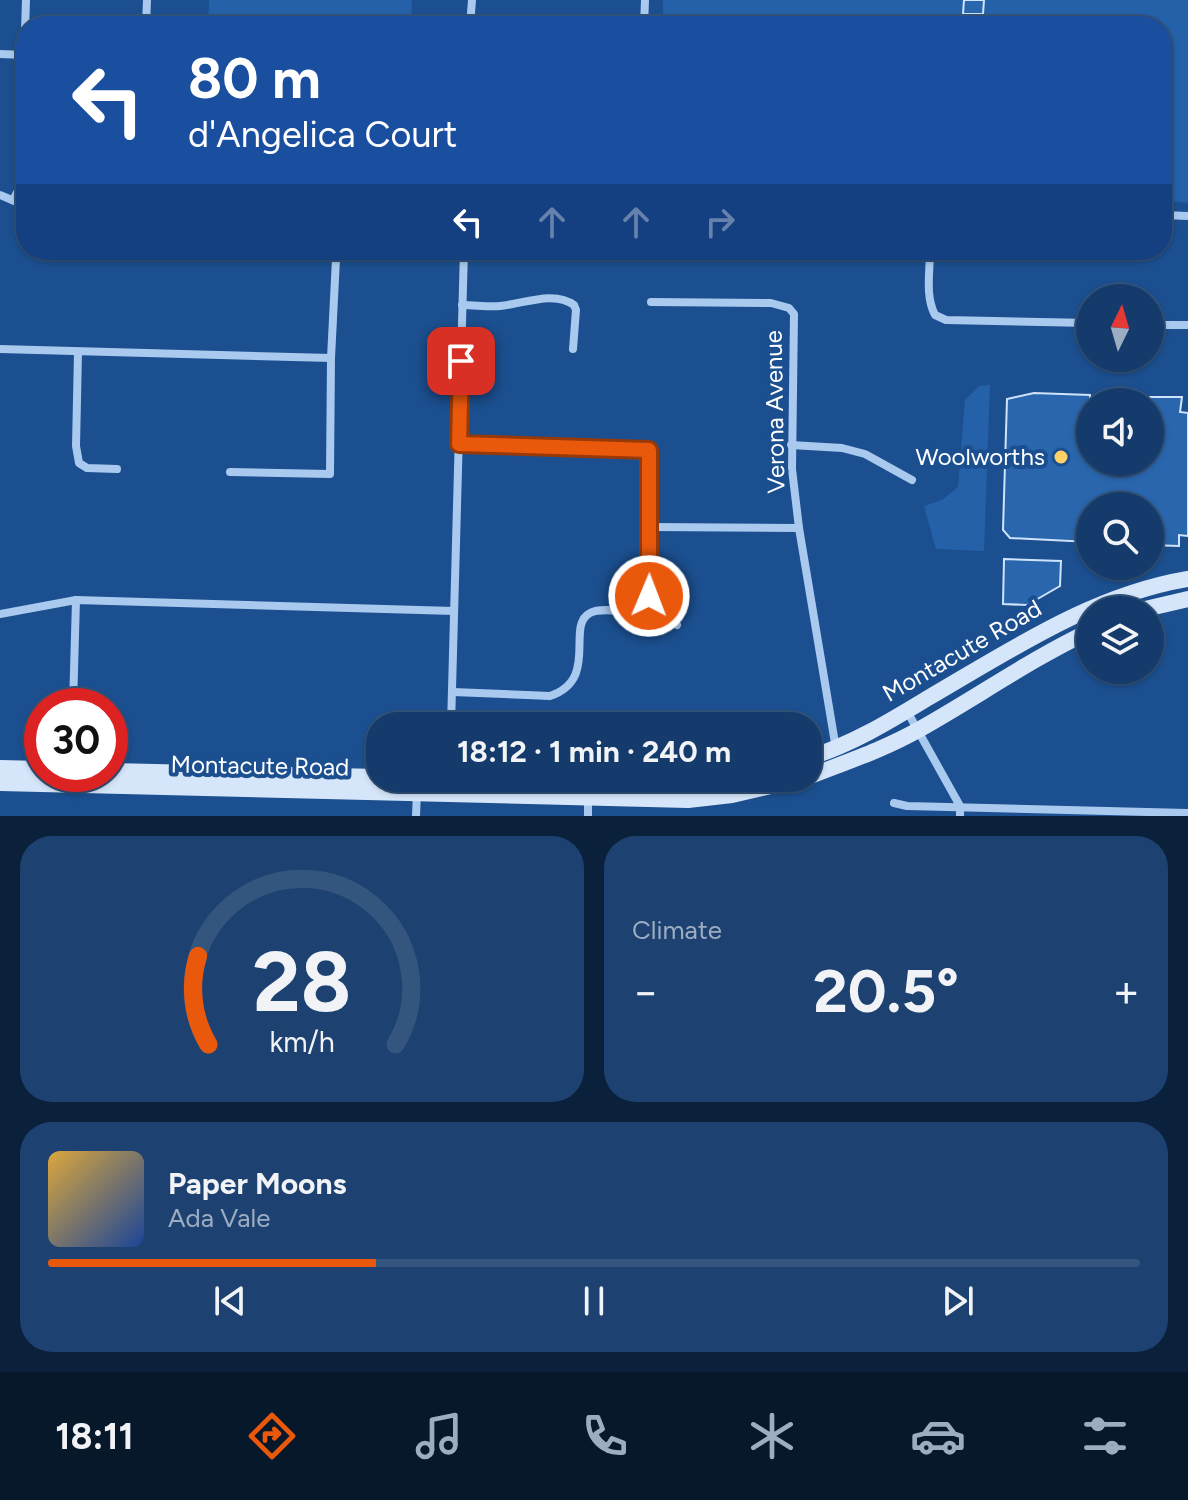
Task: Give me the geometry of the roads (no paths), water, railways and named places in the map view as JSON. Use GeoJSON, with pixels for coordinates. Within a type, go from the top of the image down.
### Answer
{"type":"FeatureCollection","features":[{"type":"Feature","properties":{"kind":"main road","name":"Montacute Road"},"geometry":{"type":"LineString","coordinates":[[822,754],[907,711],[1051,626],[1139,591],[1188,579]]}},
{"type":"Feature","properties":{"kind":"main road"},"geometry":{"type":"LineString","coordinates":[[1164,605],[1188,599]]}},
{"type":"Feature","properties":{"kind":"main road","name":"Montacute Road"},"geometry":{"type":"LineString","coordinates":[[822,771],[880,750],[919,730],[1076,638]]}},
{"type":"Feature","properties":{"kind":"main road"},"geometry":{"type":"LineString","coordinates":[[0,768],[24,769]]}},
{"type":"Feature","properties":{"kind":"main road","name":"Montacute Road"},"geometry":{"type":"LineString","coordinates":[[128,771],[366,777]]}},
{"type":"Feature","properties":{"kind":"main road","name":"Montacute Road"},"geometry":{"type":"LineString","coordinates":[[128,780],[366,785]]}},
{"type":"Feature","properties":{"kind":"main road","name":"Montacute Road"},"geometry":{"type":"LineString","coordinates":[[0,783],[24,782]]}},
{"type":"Feature","properties":{"kind":"main road","name":"Montacute Road"},"geometry":{"type":"LineString","coordinates":[[609,792],[688,800],[746,792]]}},
{"type":"Feature","properties":{"kind":"street"},"geometry":{"type":"LineString","coordinates":[[13,200],[16,194]]}},
{"type":"Feature","properties":{"kind":"street"},"geometry":{"type":"LineString","coordinates":[[0,195],[16,201]]}},
{"type":"Feature","properties":{"kind":"street"},"geometry":{"type":"LineString","coordinates":[[230,472],[330,474],[336,260]]}},
{"type":"Feature","properties":{"kind":"street"},"geometry":{"type":"LineString","coordinates":[[452,712],[464,260]]}},
{"type":"Feature","properties":{"kind":"street"},"geometry":{"type":"LineString","coordinates":[[930,260],[930,306],[935,315],[946,320],[1076,323]]}},
{"type":"Feature","properties":{"kind":"street"},"geometry":{"type":"LineString","coordinates":[[462,305],[501,306],[524,300],[567,301],[576,310],[573,349]]}},
{"type":"Feature","properties":{"kind":"street","name":"Verona Avenue"},"geometry":{"type":"LineString","coordinates":[[651,302],[771,303],[789,308],[795,323],[791,445],[799,528],[836,749]]}},
{"type":"Feature","properties":{"kind":"street"},"geometry":{"type":"LineString","coordinates":[[1164,325],[1188,325]]}},
{"type":"Feature","properties":{"kind":"street"},"geometry":{"type":"LineString","coordinates":[[0,349],[331,358]]}},
{"type":"Feature","properties":{"kind":"street"},"geometry":{"type":"LineString","coordinates":[[78,352],[76,446],[79,463],[87,468],[117,469]]}},
{"type":"Feature","properties":{"kind":"street"},"geometry":{"type":"LineString","coordinates":[[459,444],[649,450],[649,596],[642,610]]}},
{"type":"Feature","properties":{"kind":"street"},"geometry":{"type":"LineString","coordinates":[[791,445],[842,448],[865,454],[912,480]]}},
{"type":"Feature","properties":{"kind":"street"},"geometry":{"type":"LineString","coordinates":[[650,527],[799,528]]}},
{"type":"Feature","properties":{"kind":"street"},"geometry":{"type":"LineString","coordinates":[[0,614],[76,600],[454,611]]}},
{"type":"Feature","properties":{"kind":"street"},"geometry":{"type":"LineString","coordinates":[[74,688],[76,600]]}},
{"type":"Feature","properties":{"kind":"street"},"geometry":{"type":"LineString","coordinates":[[453,692],[550,696],[561,692],[573,679],[578,667],[581,625],[585,618],[595,612],[642,610],[677,625]]}},
{"type":"Feature","properties":{"kind":"street"},"geometry":{"type":"LineString","coordinates":[[907,711],[960,811]]}},
{"type":"Feature","properties":{"kind":"street"},"geometry":{"type":"LineString","coordinates":[[416,816],[417,792]]}},
{"type":"Feature","properties":{"kind":"street"},"geometry":{"type":"LineString","coordinates":[[588,816],[589,792]]}},
{"type":"Feature","properties":{"kind":"street"},"geometry":{"type":"LineString","coordinates":[[894,803],[960,811],[1188,813]]}},
{"type":"Feature","properties":{"kind":"place","name":"Woolworths"},"geometry":{"type":"Point","coordinates":[1061,457]}}]}
